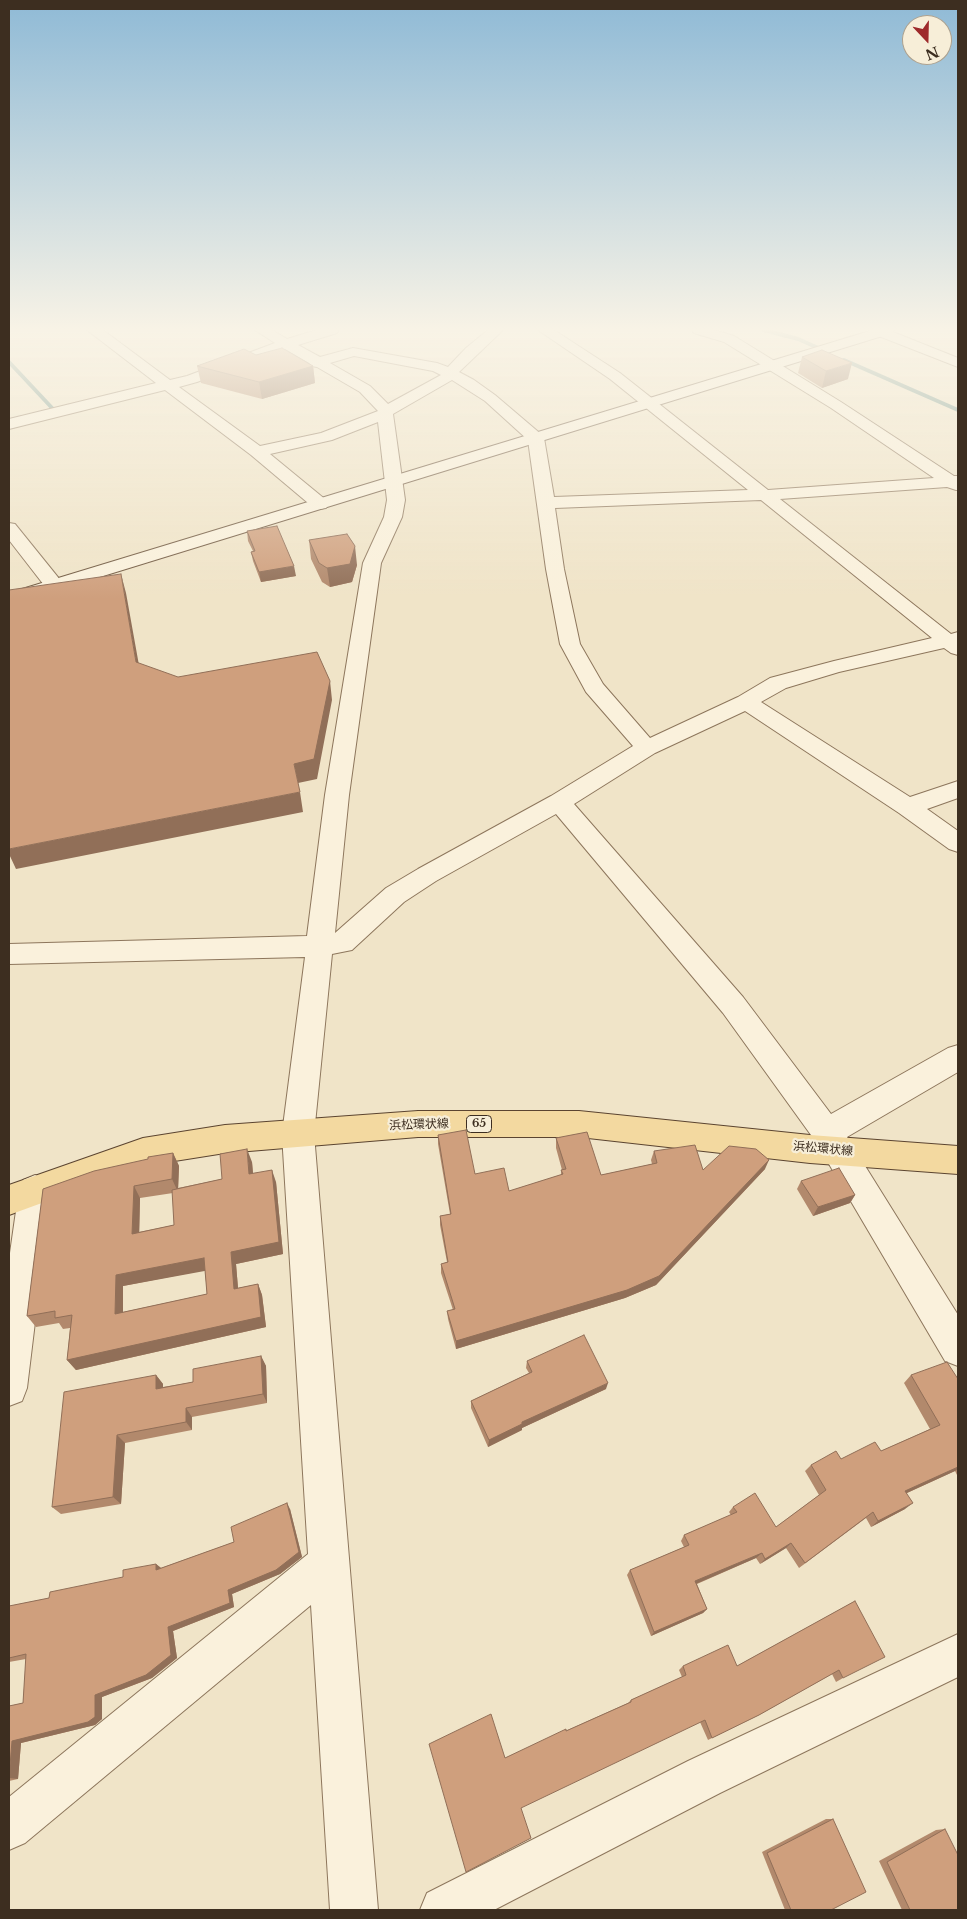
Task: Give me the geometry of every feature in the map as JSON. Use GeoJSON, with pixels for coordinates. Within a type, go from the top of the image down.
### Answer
{"type":"FeatureCollection","features":[{"type":"Feature","properties":{"kind":"main road","name":"浜松環状線"},"geometry":{"type":"LineString","coordinates":[[22,1195],[143,1152],[225,1139],[418,1124],[579,1124],[833,1142],[958,1160]]}},
{"type":"Feature","properties":{"kind":"street"},"geometry":{"type":"LineString","coordinates":[[9,424],[27,420]]}},
{"type":"Feature","properties":{"kind":"street"},"geometry":{"type":"LineString","coordinates":[[212,420],[256,452],[320,504]]}},
{"type":"Feature","properties":{"kind":"street"},"geometry":{"type":"LineString","coordinates":[[256,452],[326,437],[368,420]]}},
{"type":"Feature","properties":{"kind":"street"},"geometry":{"type":"LineString","coordinates":[[354,1910],[298,1134],[337,796],[372,563],[393,517],[396,500],[387,420]]}},
{"type":"Feature","properties":{"kind":"street"},"geometry":{"type":"LineString","coordinates":[[515,420],[536,438],[555,569],[570,644],[594,687],[647,748]]}},
{"type":"Feature","properties":{"kind":"street"},"geometry":{"type":"LineString","coordinates":[[9,599],[593,420]]}},
{"type":"Feature","properties":{"kind":"street"},"geometry":{"type":"LineString","coordinates":[[670,420],[955,643]]}},
{"type":"Feature","properties":{"kind":"street"},"geometry":{"type":"LineString","coordinates":[[858,420],[956,483]]}},
{"type":"Feature","properties":{"kind":"street"},"geometry":{"type":"LineString","coordinates":[[546,503],[766,495],[956,483]]}},
{"type":"Feature","properties":{"kind":"street"},"geometry":{"type":"LineString","coordinates":[[9,528],[54,585]]}},
{"type":"Feature","properties":{"kind":"street"},"geometry":{"type":"LineString","coordinates":[[9,954],[342,943],[395,895],[427,874],[560,802],[647,748],[746,702],[778,683],[834,667],[955,643]]}},
{"type":"Feature","properties":{"kind":"street"},"geometry":{"type":"LineString","coordinates":[[746,702],[908,807],[958,843]]}},
{"type":"Feature","properties":{"kind":"street"},"geometry":{"type":"LineString","coordinates":[[908,807],[958,789]]}},
{"type":"Feature","properties":{"kind":"street"},"geometry":{"type":"LineString","coordinates":[[560,802],[733,1005],[833,1142],[958,1348]]}},
{"type":"Feature","properties":{"kind":"street"},"geometry":{"type":"LineString","coordinates":[[833,1142],[958,1057]]}},
{"type":"Feature","properties":{"kind":"street"},"geometry":{"type":"LineString","coordinates":[[9,1388],[22,1195]]}},
{"type":"Feature","properties":{"kind":"street"},"geometry":{"type":"LineString","coordinates":[[9,1828],[329,1563]]}},
{"type":"Feature","properties":{"kind":"street"},"geometry":{"type":"LineString","coordinates":[[444,1910],[704,1777],[958,1655]]}},
{"type":"Feature","properties":{"kind":"building"},"geometry":{"type":"Polygon","coordinates":[[[277,526],[294,566],[259,572],[251,552],[255,551],[247,531],[277,526]]]}},
{"type":"Feature","properties":{"kind":"building"},"geometry":{"type":"Polygon","coordinates":[[[347,534],[355,546],[350,564],[327,568],[319,563],[309,540],[347,534]]]}},
{"type":"Feature","properties":{"kind":"building"},"geometry":{"type":"Polygon","coordinates":[[[121,574],[136,662],[178,677],[317,652],[330,681],[314,759],[294,764],[300,792],[9,849],[9,590],[121,574]]]}},
{"type":"Feature","properties":{"kind":"building"},"geometry":{"type":"Polygon","coordinates":[[[466,1130],[475,1174],[504,1168],[509,1191],[563,1174],[561,1170],[566,1169],[556,1138],[587,1132],[601,1175],[657,1163],[654,1151],[695,1145],[703,1170],[729,1146],[756,1149],[769,1160],[659,1276],[627,1290],[456,1341],[447,1311],[455,1309],[441,1264],[448,1262],[440,1216],[451,1214],[438,1135],[466,1130]]]}},
{"type":"Feature","properties":{"kind":"building"},"geometry":{"type":"Polygon","coordinates":[[[247,1149],[249,1174],[272,1170],[279,1242],[231,1252],[234,1289],[258,1284],[261,1317],[67,1360],[72,1315],[55,1318],[55,1311],[27,1316],[43,1189],[94,1171],[148,1159],[148,1157],[173,1153],[172,1179],[134,1186],[132,1234],[174,1225],[172,1190],[222,1179],[220,1154],[247,1149]],[[204,1258],[116,1275],[115,1314],[207,1294],[204,1258]]]}},
{"type":"Feature","properties":{"kind":"building"},"geometry":{"type":"Polygon","coordinates":[[[839,1168],[855,1195],[818,1207],[801,1181],[839,1168]]]}},
{"type":"Feature","properties":{"kind":"building"},"geometry":{"type":"Polygon","coordinates":[[[584,1335],[608,1383],[522,1422],[522,1424],[489,1440],[471,1401],[532,1372],[527,1361],[584,1335]]]}},
{"type":"Feature","properties":{"kind":"building"},"geometry":{"type":"Polygon","coordinates":[[[261,1356],[263,1394],[186,1408],[186,1422],[117,1435],[113,1497],[52,1507],[64,1392],[156,1375],[156,1389],[193,1382],[193,1369],[261,1356]]]}},
{"type":"Feature","properties":{"kind":"building"},"geometry":{"type":"Polygon","coordinates":[[[947,1362],[958,1379],[958,1467],[905,1491],[913,1503],[878,1521],[873,1512],[805,1563],[791,1543],[765,1559],[762,1553],[695,1581],[707,1609],[654,1632],[630,1570],[689,1545],[684,1535],[737,1512],[733,1507],[755,1493],[776,1527],[826,1490],[811,1465],[836,1451],[841,1459],[875,1442],[881,1451],[940,1425],[911,1375],[947,1362]]]}},
{"type":"Feature","properties":{"kind":"building"},"geometry":{"type":"Polygon","coordinates":[[[287,1503],[299,1552],[276,1570],[228,1590],[230,1603],[168,1627],[171,1655],[146,1675],[95,1695],[95,1717],[88,1722],[12,1741],[9,1778],[9,1706],[23,1703],[26,1654],[9,1658],[9,1606],[49,1598],[50,1592],[123,1577],[123,1570],[156,1564],[156,1570],[234,1542],[231,1527],[287,1503]]]}},
{"type":"Feature","properties":{"kind":"building"},"geometry":{"type":"Polygon","coordinates":[[[855,1601],[885,1657],[843,1678],[839,1670],[759,1715],[712,1738],[705,1720],[521,1808],[531,1838],[466,1872],[429,1744],[491,1714],[505,1758],[566,1729],[566,1731],[631,1702],[631,1700],[686,1675],[683,1666],[728,1645],[737,1666],[855,1601]]]}},
{"type":"Feature","properties":{"kind":"building"},"geometry":{"type":"Polygon","coordinates":[[[833,1819],[866,1892],[831,1910],[791,1910],[767,1853],[833,1819]]]}},
{"type":"Feature","properties":{"kind":"building"},"geometry":{"type":"Polygon","coordinates":[[[945,1829],[958,1855],[958,1910],[910,1910],[887,1862],[945,1829]]]}}]}
